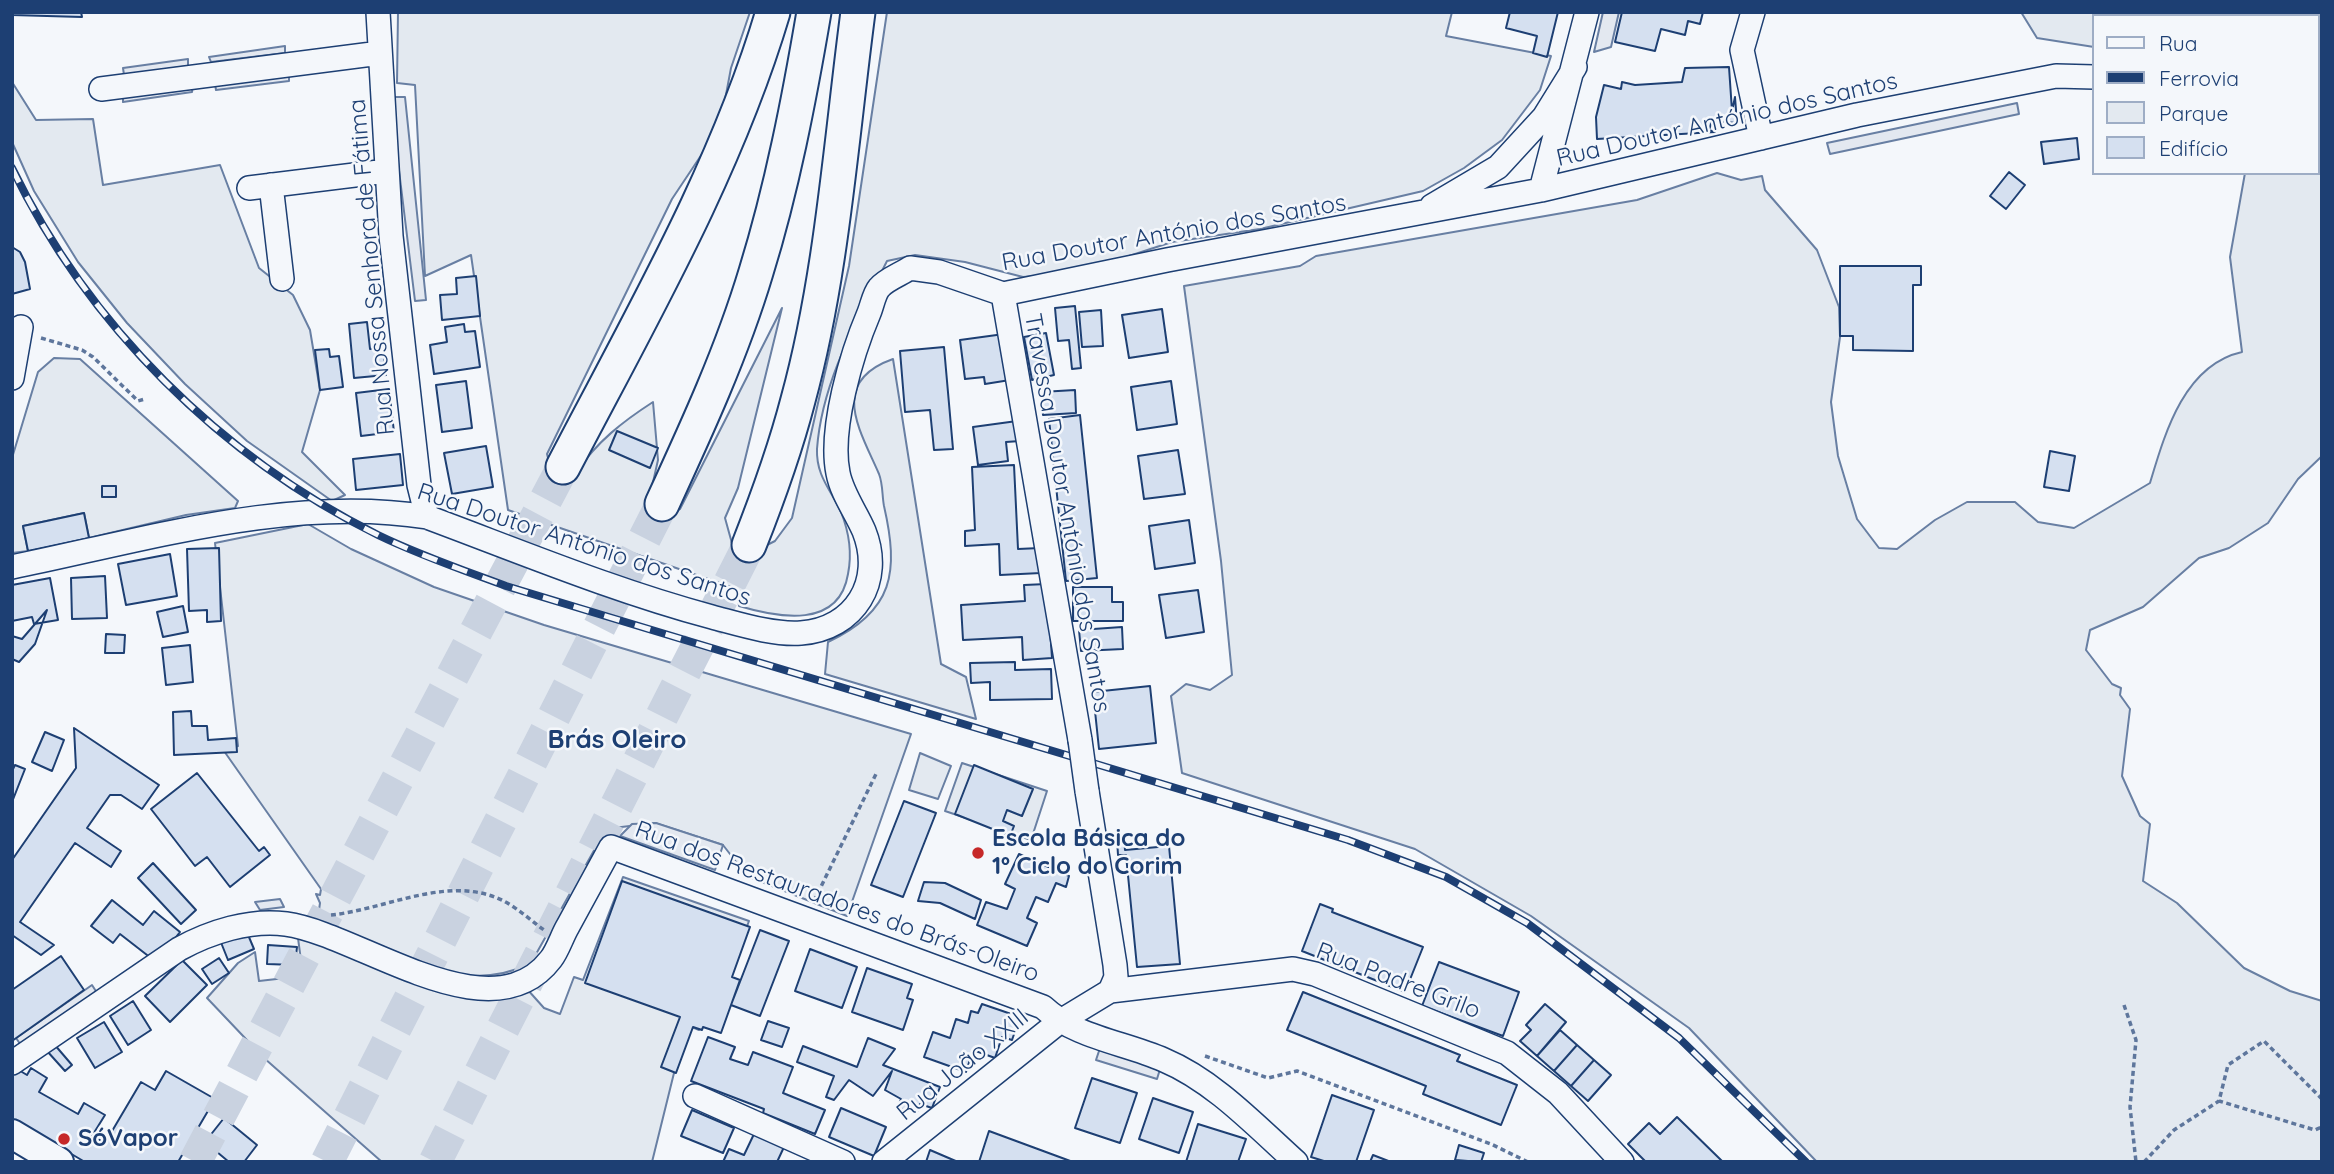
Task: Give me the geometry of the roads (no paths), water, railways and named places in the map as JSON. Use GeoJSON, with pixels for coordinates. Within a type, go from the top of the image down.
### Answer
{"type":"FeatureCollection","features":[{"type":"Feature","properties":{"kind":"highway"},"geometry":{"type":"LineString","coordinates":[[563,467],[713,177],[758,62],[773,12]]}},
{"type":"Feature","properties":{"kind":"highway"},"geometry":{"type":"LineString","coordinates":[[662,504],[711,397],[756,273],[785,163],[814,12]]}},
{"type":"Feature","properties":{"kind":"highway"},"geometry":{"type":"LineString","coordinates":[[749,545],[777,474],[799,397],[816,312],[859,12]]}},
{"type":"Feature","properties":{"kind":"main road"},"geometry":{"type":"LineString","coordinates":[[12,1134],[50,1159]]}},
{"type":"Feature","properties":{"kind":"street","name":"Rua Nossa Senhora de Fátima"},"geometry":{"type":"LineString","coordinates":[[378,12],[391,236],[416,459],[427,517]]}},
{"type":"Feature","properties":{"kind":"street"},"geometry":{"type":"LineString","coordinates":[[1541,190],[1575,67],[1587,12]]}},
{"type":"Feature","properties":{"kind":"street"},"geometry":{"type":"LineString","coordinates":[[1753,12],[1742,50],[1761,138]]}},
{"type":"Feature","properties":{"kind":"street"},"geometry":{"type":"LineString","coordinates":[[101,89],[380,53]]}},
{"type":"Feature","properties":{"kind":"street"},"geometry":{"type":"LineString","coordinates":[[1417,215],[1498,167],[1544,117],[1575,67]]}},
{"type":"Feature","properties":{"kind":"street","name":"Rua Doutor António dos Santos"},"geometry":{"type":"LineString","coordinates":[[12,567],[265,516],[398,512],[427,517],[613,586],[691,611],[746,626],[800,634],[825,628],[849,616],[863,600],[869,579],[869,552],[864,532],[838,472],[839,439],[850,360],[879,288],[910,268],[939,272],[1003,295],[1167,260],[1541,190],[1857,114],[2056,76],[2092,77]]}},
{"type":"Feature","properties":{"kind":"street"},"geometry":{"type":"LineString","coordinates":[[282,279],[260,186],[387,171]]}},
{"type":"Feature","properties":{"kind":"street","name":"Travessa Doutor António dos Santos"},"geometry":{"type":"LineString","coordinates":[[1003,295],[1080,740],[1115,965],[1115,977],[1110,991]]}},
{"type":"Feature","properties":{"kind":"street"},"geometry":{"type":"LineString","coordinates":[[12,377],[20,327]]}},
{"type":"Feature","properties":{"kind":"street","name":"Rua dos Restauradores do Brás-Oleiro"},"geometry":{"type":"LineString","coordinates":[[12,1063],[179,949],[203,936],[242,926],[321,924],[438,980],[500,990],[526,981],[551,960],[611,847],[1042,1007],[1059,1022],[1164,1060],[1186,1071],[1296,1162]]}},
{"type":"Feature","properties":{"kind":"street","name":"Rua Padre Grilo"},"geometry":{"type":"LineString","coordinates":[[1110,991],[1293,969],[1315,974],[1507,1053],[1558,1093],[1622,1162]]}},
{"type":"Feature","properties":{"kind":"street","name":"Rua João XXIII"},"geometry":{"type":"LineString","coordinates":[[884,1162],[1059,1022],[1110,991]]}},
{"type":"Feature","properties":{"kind":"street"},"geometry":{"type":"LineString","coordinates":[[695,1096],[843,1162]]}},
{"type":"Feature","properties":{"kind":"tunnel"},"geometry":{"type":"LineString","coordinates":[[195,1162],[563,467]]}},
{"type":"Feature","properties":{"kind":"tunnel"},"geometry":{"type":"LineString","coordinates":[[327,1162],[662,504]]}},
{"type":"Feature","properties":{"kind":"tunnel"},"geometry":{"type":"LineString","coordinates":[[435,1162],[749,545]]}},
{"type":"Feature","properties":{"kind":"railway"},"geometry":{"type":"LineString","coordinates":[[12,168],[43,226],[79,281],[120,333],[165,381],[213,426],[265,467],[320,503],[378,535],[506,586],[1348,840],[1446,877],[1527,923],[1679,1038],[1806,1162]]}},
{"type":"Feature","properties":{"kind":"place","name":"Escola Básica do 1º Ciclo do Corim"},"geometry":{"type":"Point","coordinates":[978,853]}},
{"type":"Feature","properties":{"kind":"place","name":"SóVapor"},"geometry":{"type":"Point","coordinates":[64,1139]}},
{"type":"Feature","properties":{"kind":"district","name":"Brás Oleiro"},"geometry":{"type":"Point","coordinates":[617,740]}}]}
